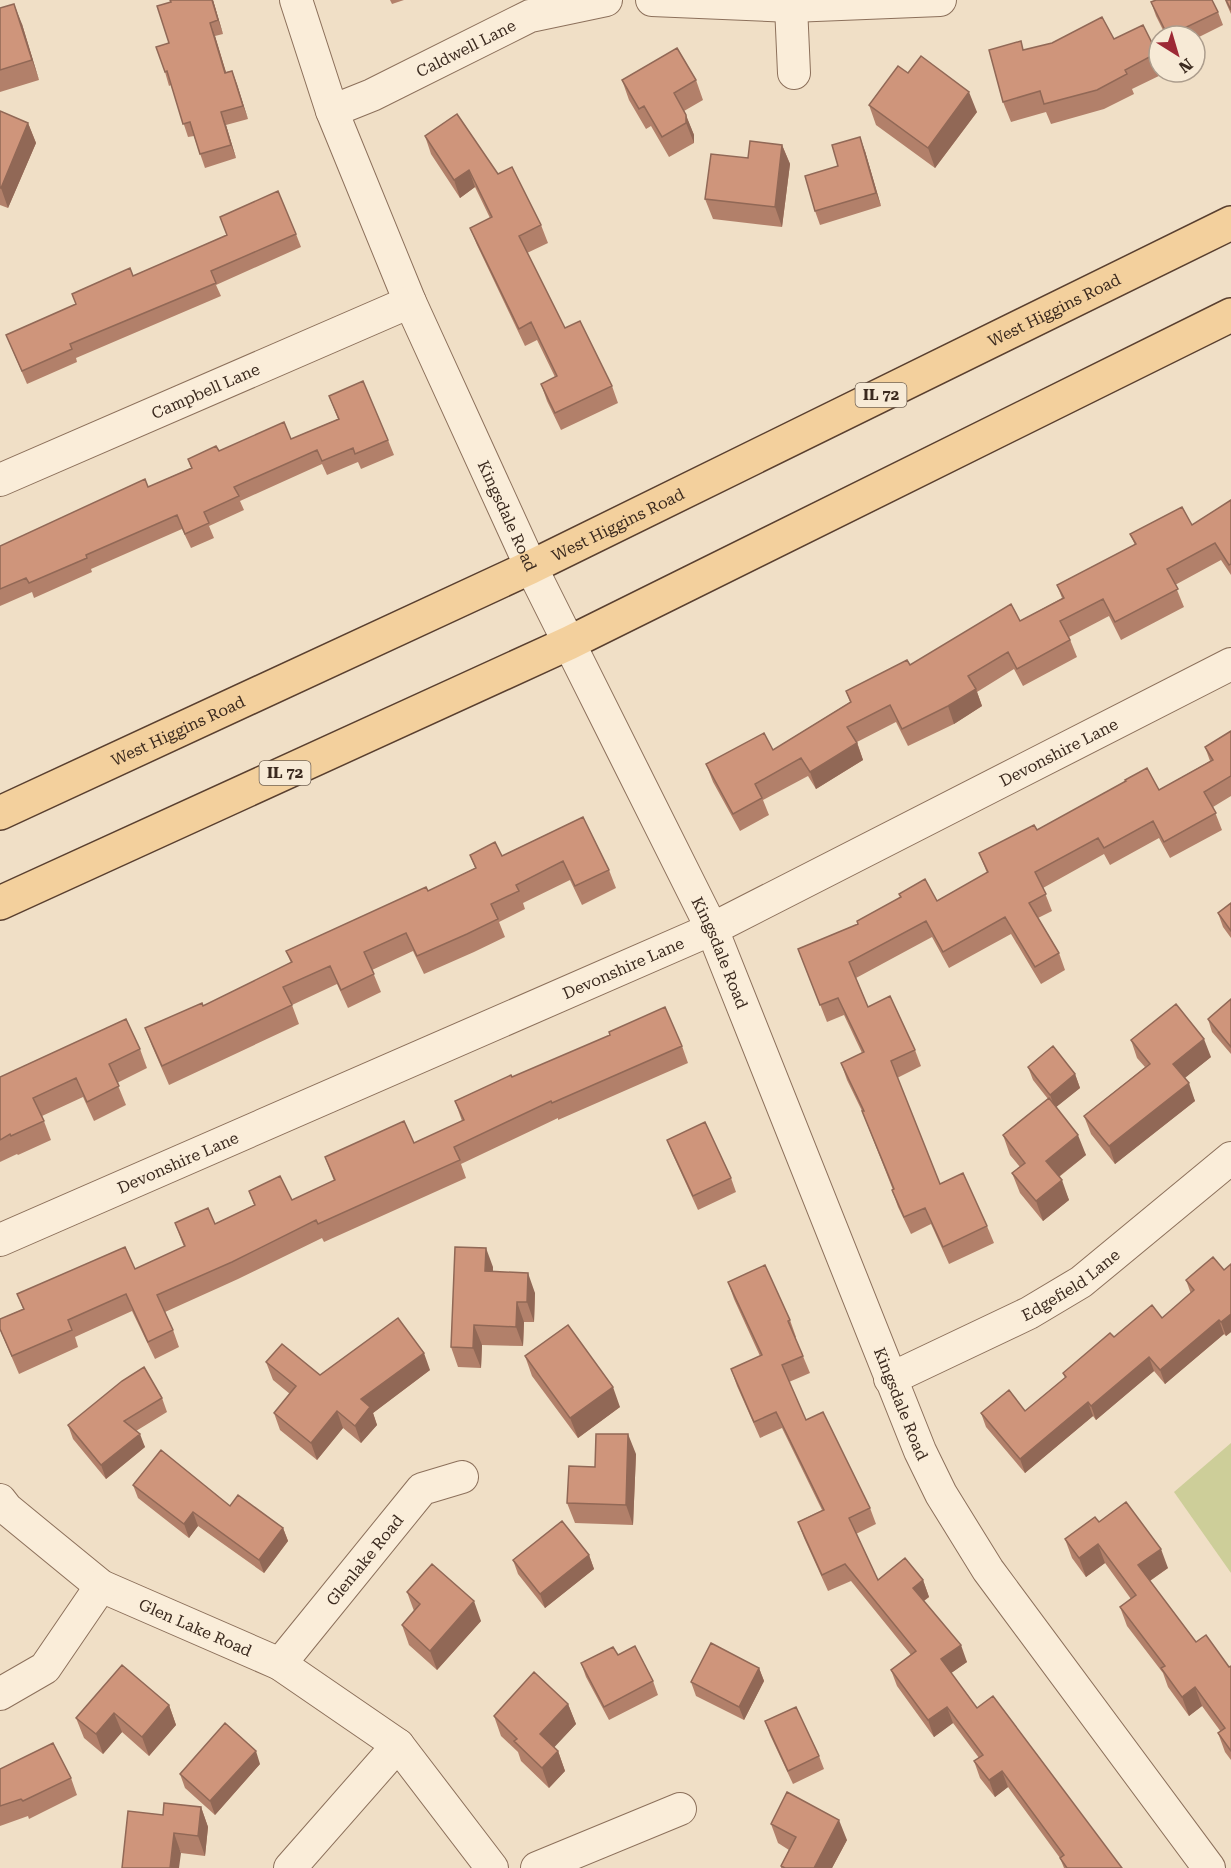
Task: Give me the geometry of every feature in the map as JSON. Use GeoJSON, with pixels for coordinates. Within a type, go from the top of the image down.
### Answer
{"type":"FeatureCollection","features":[{"type":"Feature","properties":{"kind":"main road","name":"West Higgins Road"},"geometry":{"type":"LineString","coordinates":[[0,813],[531,567],[1231,223]]}},
{"type":"Feature","properties":{"kind":"main road","name":"IL 72"},"geometry":{"type":"LineString","coordinates":[[0,903],[569,643],[1231,315]]}},
{"type":"Feature","properties":{"kind":"street","name":"Kingsdale Road"},"geometry":{"type":"LineString","coordinates":[[296,0],[332,111],[410,302],[531,567],[712,929],[890,1379],[941,1494],[988,1570],[1209,1868]]}},
{"type":"Feature","properties":{"kind":"street","name":"Caldwell Lane"},"geometry":{"type":"LineString","coordinates":[[332,111],[372,95],[530,16],[606,0]]}},
{"type":"Feature","properties":{"kind":"street"},"geometry":{"type":"LineString","coordinates":[[652,0],[791,6],[940,0]]}},
{"type":"Feature","properties":{"kind":"street"},"geometry":{"type":"LineString","coordinates":[[791,6],[794,73]]}},
{"type":"Feature","properties":{"kind":"street","name":"Campbell Lane"},"geometry":{"type":"LineString","coordinates":[[0,480],[410,302]]}},
{"type":"Feature","properties":{"kind":"street","name":"Devonshire Lane"},"geometry":{"type":"LineString","coordinates":[[0,1240],[712,929],[1231,664]]}},
{"type":"Feature","properties":{"kind":"street","name":"Edgefield Lane"},"geometry":{"type":"LineString","coordinates":[[890,1379],[1029,1313],[1081,1282],[1231,1158]]}},
{"type":"Feature","properties":{"kind":"street","name":"Glenlake Road"},"geometry":{"type":"LineString","coordinates":[[280,1664],[422,1489],[462,1477]]}},
{"type":"Feature","properties":{"kind":"street","name":"Glen Lake Road"},"geometry":{"type":"LineString","coordinates":[[0,1500],[7,1509],[101,1586],[280,1664],[398,1745],[492,1868]]}},
{"type":"Feature","properties":{"kind":"street"},"geometry":{"type":"LineString","coordinates":[[0,1694],[45,1668],[101,1586]]}},
{"type":"Feature","properties":{"kind":"street"},"geometry":{"type":"LineString","coordinates":[[290,1868],[398,1745]]}},
{"type":"Feature","properties":{"kind":"street"},"geometry":{"type":"LineString","coordinates":[[537,1868],[680,1809]]}},
{"type":"Feature","properties":{"kind":"green space"},"geometry":{"type":"Polygon","coordinates":[[[1231,1443],[1231,1573],[1174,1492],[1231,1443]]]}},
{"type":"Feature","properties":{"kind":"building"},"geometry":{"type":"Polygon","coordinates":[[[170,0],[212,0],[218,20],[210,23],[225,73],[232,71],[243,106],[221,112],[231,145],[200,154],[190,122],[183,124],[167,71],[165,72],[156,47],[169,43],[157,6],[171,2],[170,0]]]}},
{"type":"Feature","properties":{"kind":"building"},"geometry":{"type":"Polygon","coordinates":[[[1156,0],[1212,0],[1218,12],[1193,24],[1162,24],[1151,2],[1156,0]]]}},
{"type":"Feature","properties":{"kind":"building"},"geometry":{"type":"Polygon","coordinates":[[[1226,0],[1231,0],[1231,10],[1226,0]]]}},
{"type":"Feature","properties":{"kind":"building"},"geometry":{"type":"Polygon","coordinates":[[[14,4],[32,60],[0,70],[0,8],[14,4]]]}},
{"type":"Feature","properties":{"kind":"building"},"geometry":{"type":"Polygon","coordinates":[[[1102,17],[1114,39],[1143,25],[1147,33],[1147,58],[1125,70],[1127,74],[1097,90],[1044,104],[1040,91],[1003,102],[989,50],[1021,41],[1023,50],[1052,43],[1102,17]]]}},
{"type":"Feature","properties":{"kind":"building"},"geometry":{"type":"Polygon","coordinates":[[[677,48],[696,80],[674,93],[686,115],[686,123],[662,137],[644,106],[639,109],[622,80],[677,48]]]}},
{"type":"Feature","properties":{"kind":"building"},"geometry":{"type":"Polygon","coordinates":[[[921,56],[969,92],[928,148],[869,105],[898,66],[908,73],[921,56]]]}},
{"type":"Feature","properties":{"kind":"building"},"geometry":{"type":"Polygon","coordinates":[[[0,111],[28,123],[1,188],[0,188],[0,111]]]}},
{"type":"Feature","properties":{"kind":"building"},"geometry":{"type":"Polygon","coordinates":[[[457,114],[498,174],[512,167],[541,225],[519,236],[565,328],[580,321],[612,386],[555,413],[541,384],[557,376],[531,322],[519,329],[470,228],[492,217],[469,170],[454,180],[425,136],[457,114]]]}},
{"type":"Feature","properties":{"kind":"building"},"geometry":{"type":"Polygon","coordinates":[[[860,137],[876,193],[815,211],[805,176],[838,166],[832,145],[860,137]]]}},
{"type":"Feature","properties":{"kind":"building"},"geometry":{"type":"Polygon","coordinates":[[[750,141],[782,145],[775,207],[705,199],[711,154],[748,158],[750,141]]]}},
{"type":"Feature","properties":{"kind":"building"},"geometry":{"type":"Polygon","coordinates":[[[278,191],[296,234],[211,271],[216,283],[70,344],[72,349],[22,371],[6,335],[76,304],[72,294],[130,268],[133,276],[227,235],[220,217],[278,191]]]}},
{"type":"Feature","properties":{"kind":"building"},"geometry":{"type":"Polygon","coordinates":[[[363,381],[388,440],[355,454],[353,448],[322,461],[317,450],[234,487],[239,496],[204,512],[209,523],[185,534],[177,515],[29,583],[26,578],[0,589],[0,546],[145,479],[148,487],[192,468],[188,459],[216,446],[219,451],[284,422],[291,439],[339,419],[329,396],[363,381]]]}},
{"type":"Feature","properties":{"kind":"building"},"geometry":{"type":"Polygon","coordinates":[[[1231,500],[1231,564],[1229,565],[1215,543],[1167,569],[1178,589],[1115,622],[1103,599],[1060,621],[1070,640],[1017,669],[1008,652],[968,676],[976,689],[902,729],[890,705],[847,727],[857,743],[810,772],[801,758],[755,784],[762,798],[733,814],[706,764],[764,733],[773,750],[851,702],[846,691],[907,660],[910,665],[1011,604],[1020,621],[1064,598],[1057,585],[1136,544],[1130,534],[1182,507],[1192,525],[1231,500]]]}},
{"type":"Feature","properties":{"kind":"building"},"geometry":{"type":"Polygon","coordinates":[[[1231,731],[1231,776],[1204,792],[1216,813],[1164,842],[1153,821],[1104,848],[1098,838],[1035,872],[1046,894],[1029,903],[1059,953],[1035,967],[1005,917],[943,952],[926,921],[849,962],[868,1007],[890,996],[915,1050],[891,1061],[940,1184],[963,1173],[987,1226],[943,1247],[925,1208],[904,1217],[862,1111],[864,1111],[841,1063],[864,1052],[838,998],[820,1005],[798,949],[858,924],[857,921],[901,897],[899,894],[925,879],[937,901],[988,872],[979,853],[1034,825],[1037,830],[1147,768],[1159,790],[1213,760],[1205,747],[1231,731]]]}},
{"type":"Feature","properties":{"kind":"building"},"geometry":{"type":"Polygon","coordinates":[[[583,817],[609,870],[575,886],[563,861],[516,885],[519,891],[491,904],[498,919],[417,956],[406,933],[364,952],[374,974],[341,990],[330,966],[283,987],[292,1005],[162,1066],[145,1028],[202,1003],[203,1006],[292,962],[286,951],[426,887],[428,891],[476,868],[470,855],[495,842],[502,856],[583,817]]]}},
{"type":"Feature","properties":{"kind":"building"},"geometry":{"type":"Polygon","coordinates":[[[1231,903],[1231,931],[1218,913],[1231,903]]]}},
{"type":"Feature","properties":{"kind":"building"},"geometry":{"type":"Polygon","coordinates":[[[1231,999],[1231,1047],[1208,1019],[1231,999]]]}},
{"type":"Feature","properties":{"kind":"building"},"geometry":{"type":"Polygon","coordinates":[[[1176,1004],[1204,1039],[1173,1064],[1189,1083],[1109,1146],[1084,1116],[1150,1064],[1131,1040],[1176,1004]]]}},
{"type":"Feature","properties":{"kind":"building"},"geometry":{"type":"Polygon","coordinates":[[[665,1007],[682,1046],[552,1103],[551,1101],[454,1147],[460,1160],[318,1224],[316,1220],[232,1262],[157,1295],[173,1330],[148,1342],[126,1294],[68,1320],[72,1330],[12,1356],[0,1329],[0,1319],[24,1309],[17,1294],[125,1247],[135,1269],[185,1246],[175,1223],[208,1208],[215,1224],[255,1205],[249,1191],[280,1176],[292,1200],[335,1180],[325,1157],[404,1121],[414,1143],[464,1120],[455,1101],[511,1075],[512,1077],[610,1035],[609,1032],[665,1007]]]}},
{"type":"Feature","properties":{"kind":"building"},"geometry":{"type":"Polygon","coordinates":[[[126,1019],[140,1049],[109,1064],[119,1086],[87,1102],[76,1078],[33,1098],[44,1121],[0,1140],[0,1077],[126,1019]]]}},
{"type":"Feature","properties":{"kind":"building"},"geometry":{"type":"Polygon","coordinates":[[[1053,1046],[1075,1074],[1050,1095],[1028,1067],[1053,1046]]]}},
{"type":"Feature","properties":{"kind":"building"},"geometry":{"type":"Polygon","coordinates":[[[1049,1098],[1078,1135],[1046,1161],[1062,1180],[1036,1201],[1012,1173],[1025,1163],[1003,1135],[1049,1098]]]}},
{"type":"Feature","properties":{"kind":"building"},"geometry":{"type":"Polygon","coordinates":[[[705,1122],[731,1178],[693,1196],[667,1140],[705,1122]]]}},
{"type":"Feature","properties":{"kind":"building"},"geometry":{"type":"Polygon","coordinates":[[[455,1247],[486,1248],[485,1271],[528,1273],[527,1302],[517,1302],[516,1327],[474,1325],[473,1348],[451,1347],[455,1247]]]}},
{"type":"Feature","properties":{"kind":"building"},"geometry":{"type":"Polygon","coordinates":[[[1213,1257],[1224,1270],[1231,1264],[1231,1314],[1221,1322],[1219,1320],[1160,1370],[1149,1357],[1091,1406],[1088,1402],[1020,1459],[981,1413],[1009,1390],[1025,1411],[1066,1377],[1063,1373],[1110,1333],[1114,1337],[1152,1305],[1162,1318],[1194,1290],[1186,1280],[1213,1257]]]}},
{"type":"Feature","properties":{"kind":"building"},"geometry":{"type":"Polygon","coordinates":[[[765,1265],[790,1320],[788,1321],[803,1356],[782,1365],[806,1420],[823,1412],[870,1508],[849,1518],[878,1580],[905,1558],[923,1580],[913,1588],[961,1645],[941,1659],[977,1708],[993,1696],[1122,1868],[1067,1868],[1060,1858],[1064,1855],[1002,1771],[989,1780],[974,1761],[983,1755],[947,1707],[928,1720],[891,1670],[916,1651],[845,1564],[822,1575],[798,1522],[824,1510],[776,1412],[754,1422],[731,1369],[762,1355],[728,1282],[765,1265]]]}},
{"type":"Feature","properties":{"kind":"building"},"geometry":{"type":"Polygon","coordinates":[[[398,1318],[424,1353],[361,1399],[370,1407],[355,1426],[337,1411],[311,1443],[274,1413],[296,1386],[266,1362],[282,1344],[320,1375],[398,1318]]]}},
{"type":"Feature","properties":{"kind":"building"},"geometry":{"type":"Polygon","coordinates":[[[568,1325],[613,1387],[570,1418],[525,1356],[568,1325]]]}},
{"type":"Feature","properties":{"kind":"building"},"geometry":{"type":"Polygon","coordinates":[[[144,1367],[162,1398],[124,1421],[140,1434],[101,1465],[68,1425],[122,1381],[144,1367]]]}},
{"type":"Feature","properties":{"kind":"building"},"geometry":{"type":"Polygon","coordinates":[[[596,1434],[628,1434],[626,1505],[567,1503],[569,1466],[595,1467],[596,1434]]]}},
{"type":"Feature","properties":{"kind":"building"},"geometry":{"type":"Polygon","coordinates":[[[161,1450],[230,1506],[238,1495],[283,1528],[259,1560],[193,1512],[184,1524],[133,1485],[161,1450]]]}},
{"type":"Feature","properties":{"kind":"building"},"geometry":{"type":"Polygon","coordinates":[[[1126,1502],[1161,1549],[1138,1565],[1196,1642],[1206,1635],[1229,1667],[1231,1666],[1231,1751],[1218,1733],[1225,1728],[1195,1687],[1182,1697],[1161,1668],[1165,1666],[1120,1607],[1136,1595],[1098,1544],[1079,1558],[1065,1539],[1095,1517],[1099,1522],[1126,1502]]]}},
{"type":"Feature","properties":{"kind":"building"},"geometry":{"type":"Polygon","coordinates":[[[562,1521],[589,1555],[540,1594],[513,1560],[562,1521]]]}},
{"type":"Feature","properties":{"kind":"building"},"geometry":{"type":"Polygon","coordinates":[[[432,1564],[474,1601],[430,1651],[402,1625],[420,1604],[407,1592],[432,1564]]]}},
{"type":"Feature","properties":{"kind":"building"},"geometry":{"type":"Polygon","coordinates":[[[711,1643],[759,1668],[739,1707],[691,1682],[711,1643]]]}},
{"type":"Feature","properties":{"kind":"building"},"geometry":{"type":"Polygon","coordinates":[[[635,1646],[653,1681],[604,1707],[581,1663],[613,1647],[618,1655],[635,1646]]]}},
{"type":"Feature","properties":{"kind":"building"},"geometry":{"type":"Polygon","coordinates":[[[122,1665],[169,1705],[142,1737],[114,1713],[96,1734],[76,1718],[122,1665]]]}},
{"type":"Feature","properties":{"kind":"building"},"geometry":{"type":"Polygon","coordinates":[[[534,1672],[568,1704],[540,1734],[558,1751],[542,1768],[514,1741],[517,1739],[494,1716],[534,1672]]]}},
{"type":"Feature","properties":{"kind":"building"},"geometry":{"type":"Polygon","coordinates":[[[796,1707],[819,1756],[788,1771],[765,1721],[796,1707]]]}},
{"type":"Feature","properties":{"kind":"building"},"geometry":{"type":"Polygon","coordinates":[[[225,1723],[256,1751],[210,1801],[180,1774],[225,1723]]]}},
{"type":"Feature","properties":{"kind":"building"},"geometry":{"type":"Polygon","coordinates":[[[53,1743],[71,1778],[23,1801],[21,1799],[0,1806],[0,1769],[53,1743]]]}},
{"type":"Feature","properties":{"kind":"building"},"geometry":{"type":"Polygon","coordinates":[[[787,1792],[839,1820],[814,1868],[781,1866],[796,1837],[771,1824],[787,1792]]]}},
{"type":"Feature","properties":{"kind":"building"},"geometry":{"type":"Polygon","coordinates":[[[164,1803],[201,1807],[198,1836],[174,1833],[170,1868],[122,1868],[128,1811],[163,1815],[164,1803]]]}}]}
